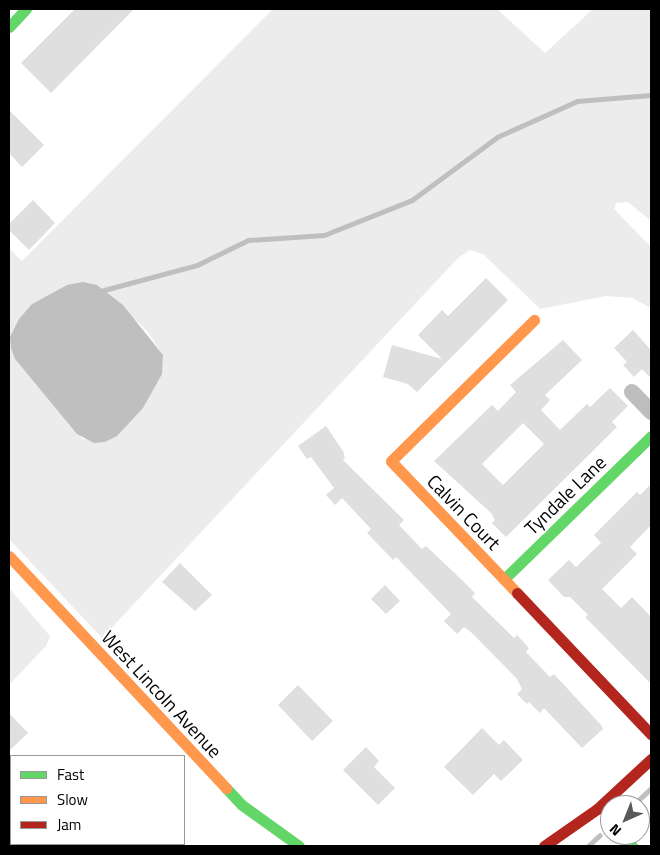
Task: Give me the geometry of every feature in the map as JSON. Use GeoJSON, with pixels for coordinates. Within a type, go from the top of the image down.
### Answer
{"type":"FeatureCollection","features":[{"type":"Feature","properties":{"kind":"street"},"geometry":{"type":"LineString","coordinates":[[9,27],[26,9]]}},
{"type":"Feature","properties":{"kind":"street","name":"Calvin Court"},"geometry":{"type":"LineString","coordinates":[[534,320],[391,461],[651,734]]}},
{"type":"Feature","properties":{"kind":"street"},"geometry":{"type":"LineString","coordinates":[[632,392],[651,412]]}},
{"type":"Feature","properties":{"kind":"street","name":"Tyndale Lane"},"geometry":{"type":"LineString","coordinates":[[504,579],[651,436]]}},
{"type":"Feature","properties":{"kind":"street","name":"West Lincoln Avenue"},"geometry":{"type":"LineString","coordinates":[[9,556],[242,805],[299,846]]}},
{"type":"Feature","properties":{"kind":"street"},"geometry":{"type":"LineString","coordinates":[[544,846],[600,813],[651,759]]}},
{"type":"Feature","properties":{"kind":"shaded area"},"geometry":{"type":"Polygon","coordinates":[[[273,9],[497,9],[545,53],[593,9],[651,9],[651,221],[628,202],[616,203],[614,209],[651,247],[651,308],[632,298],[606,296],[540,309],[483,254],[470,250],[458,258],[102,638],[9,539],[9,248],[22,261],[273,9]],[[67,285],[32,304],[15,359],[84,440],[163,355],[147,331],[97,285],[67,285]]]}},
{"type":"Feature","properties":{"kind":"shaded area"},"geometry":{"type":"Polygon","coordinates":[[[83,282],[97,285],[123,305],[163,355],[162,374],[143,408],[117,436],[105,442],[94,443],[77,434],[15,359],[11,348],[10,337],[19,319],[32,304],[67,285],[83,282]]]}},
{"type":"Feature","properties":{"kind":"shaded area"},"geometry":{"type":"Polygon","coordinates":[[[9,588],[50,636],[46,646],[9,685],[9,588]]]}},
{"type":"Feature","properties":{"kind":"building"},"geometry":{"type":"Polygon","coordinates":[[[75,9],[134,9],[51,93],[21,63],[75,9]]]}},
{"type":"Feature","properties":{"kind":"building"},"geometry":{"type":"Polygon","coordinates":[[[9,110],[44,145],[22,167],[9,153],[9,110]]]}},
{"type":"Feature","properties":{"kind":"building"},"geometry":{"type":"Polygon","coordinates":[[[33,200],[55,223],[29,250],[9,230],[9,224],[33,200]]]}},
{"type":"Feature","properties":{"kind":"building"},"geometry":{"type":"Polygon","coordinates":[[[486,278],[508,300],[417,392],[408,384],[383,377],[392,345],[442,359],[418,335],[442,310],[448,316],[486,278]]]}},
{"type":"Feature","properties":{"kind":"building"},"geometry":{"type":"Polygon","coordinates":[[[633,330],[651,350],[651,378],[642,369],[634,377],[623,365],[627,362],[614,348],[633,330]]]}},
{"type":"Feature","properties":{"kind":"building"},"geometry":{"type":"Polygon","coordinates":[[[563,340],[582,360],[545,395],[550,400],[541,410],[560,430],[587,404],[590,407],[610,388],[628,406],[612,422],[617,427],[506,537],[492,523],[495,520],[491,513],[434,461],[492,405],[498,411],[516,392],[510,385],[563,340]],[[523,423],[482,464],[503,485],[544,444],[523,423]]]}},
{"type":"Feature","properties":{"kind":"building"},"geometry":{"type":"Polygon","coordinates":[[[326,426],[343,451],[345,458],[343,460],[404,520],[399,525],[422,549],[426,546],[464,582],[475,593],[472,597],[514,638],[517,635],[529,648],[526,652],[550,677],[554,674],[601,725],[603,729],[582,748],[544,708],[540,713],[517,694],[522,689],[517,679],[472,633],[464,627],[457,634],[444,621],[451,614],[396,557],[393,560],[367,533],[371,529],[342,498],[335,505],[326,495],[334,488],[311,457],[307,459],[298,446],[326,426]]]}},
{"type":"Feature","properties":{"kind":"building"},"geometry":{"type":"Polygon","coordinates":[[[651,484],[651,525],[630,547],[637,554],[602,589],[621,608],[632,597],[651,617],[651,684],[585,617],[588,615],[570,597],[564,597],[548,580],[569,560],[576,567],[601,543],[594,535],[637,492],[640,495],[651,484]]]}},
{"type":"Feature","properties":{"kind":"building"},"geometry":{"type":"Polygon","coordinates":[[[180,563],[212,595],[195,611],[162,582],[180,563]]]}},
{"type":"Feature","properties":{"kind":"building"},"geometry":{"type":"Polygon","coordinates":[[[385,585],[400,601],[386,614],[371,599],[385,585]]]}},
{"type":"Feature","properties":{"kind":"building"},"geometry":{"type":"Polygon","coordinates":[[[298,685],[333,721],[312,741],[278,705],[298,685]]]}},
{"type":"Feature","properties":{"kind":"building"},"geometry":{"type":"Polygon","coordinates":[[[9,713],[28,733],[9,751],[9,713]]]}},
{"type":"Feature","properties":{"kind":"building"},"geometry":{"type":"Polygon","coordinates":[[[482,728],[499,745],[504,740],[523,760],[501,781],[494,774],[473,795],[444,767],[482,728]]]}},
{"type":"Feature","properties":{"kind":"building"},"geometry":{"type":"Polygon","coordinates":[[[366,747],[379,761],[374,767],[395,788],[378,805],[343,770],[366,747]]]}},
{"type":"Feature","properties":{"kind":"waterway"},"geometry":{"type":"LineString","coordinates":[[104,290],[197,265],[248,240],[324,235],[412,200],[497,137],[577,101],[651,95]]}},
{"type":"Feature","properties":{"kind":"waterway"},"geometry":{"type":"LineString","coordinates":[[644,795],[651,788]]}},
{"type":"Feature","properties":{"kind":"waterway"},"geometry":{"type":"LineString","coordinates":[[588,846],[600,835]]}},
{"type":"Feature","properties":{"kind":"traffic: fast"},"geometry":{"type":"LineString","coordinates":[[9,27],[26,9]]}},
{"type":"Feature","properties":{"kind":"traffic: fast"},"geometry":{"type":"LineString","coordinates":[[504,579],[651,436]]}},
{"type":"Feature","properties":{"kind":"traffic: fast"},"geometry":{"type":"LineString","coordinates":[[226,788],[242,805],[299,846]]}},
{"type":"Feature","properties":{"kind":"traffic: slow"},"geometry":{"type":"LineString","coordinates":[[517,593],[391,461],[534,320]]}},
{"type":"Feature","properties":{"kind":"traffic: slow"},"geometry":{"type":"LineString","coordinates":[[9,556],[226,788]]}},
{"type":"Feature","properties":{"kind":"traffic: jam"},"geometry":{"type":"LineString","coordinates":[[517,593],[651,734]]}},
{"type":"Feature","properties":{"kind":"traffic: jam"},"geometry":{"type":"LineString","coordinates":[[544,846],[597,809],[651,759]]}}]}
